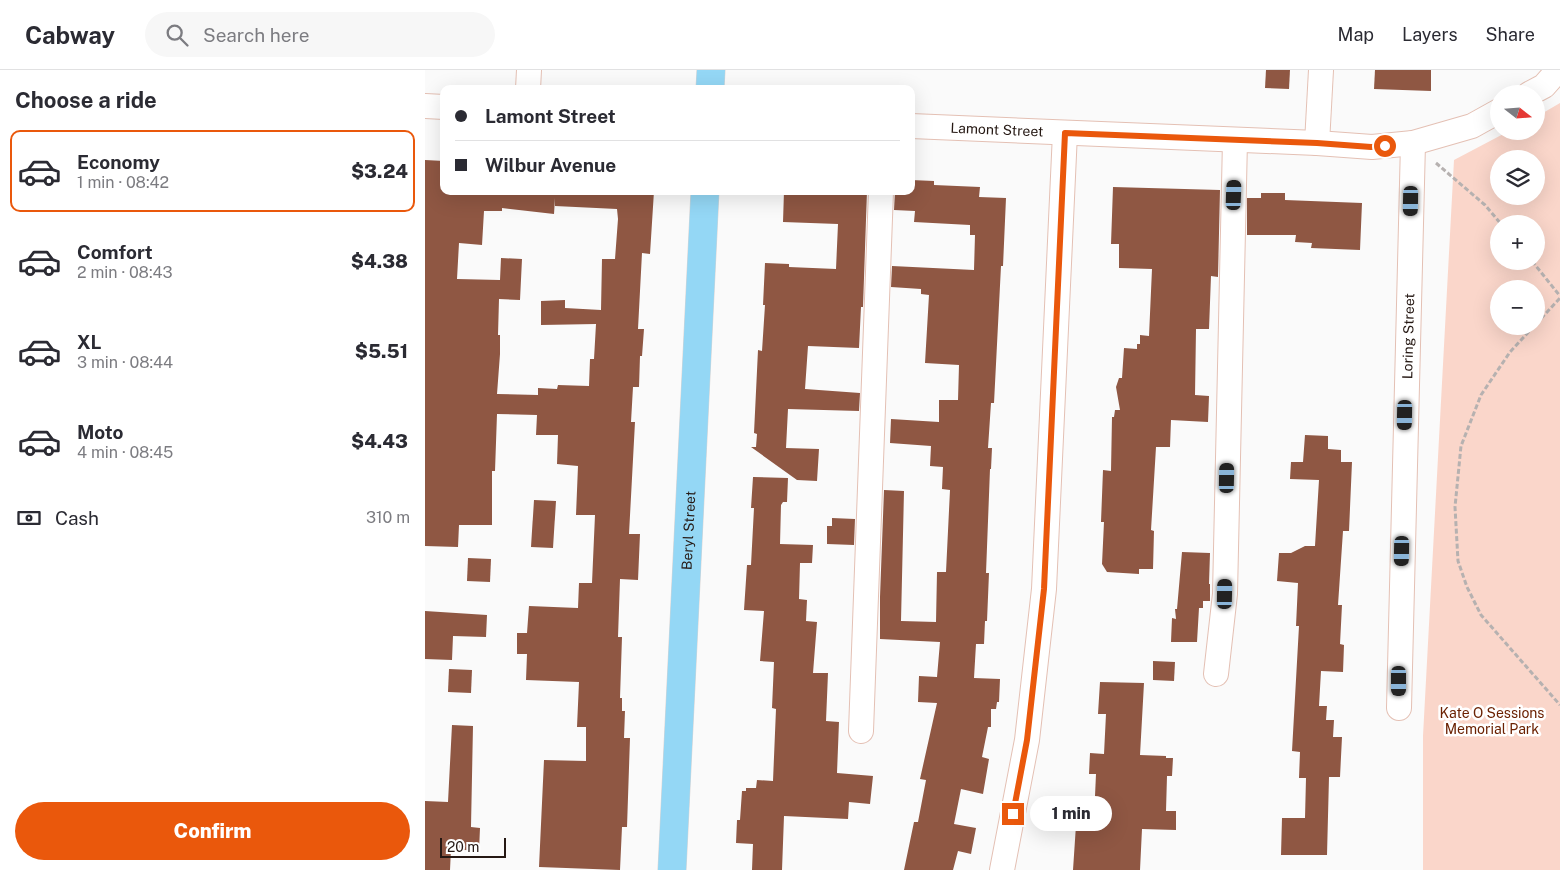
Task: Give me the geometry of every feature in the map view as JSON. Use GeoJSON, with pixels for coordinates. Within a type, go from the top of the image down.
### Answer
{"type":"FeatureCollection","features":[{"type":"Feature","properties":{"kind":"main road"},"geometry":{"type":"LineString","coordinates":[[710,85],[711,70]]}},
{"type":"Feature","properties":{"kind":"main road","name":"Beryl Street"},"geometry":{"type":"LineString","coordinates":[[672,870],[705,195]]}},
{"type":"Feature","properties":{"kind":"street"},"geometry":{"type":"LineString","coordinates":[[527,85],[529,70]]}},
{"type":"Feature","properties":{"kind":"street"},"geometry":{"type":"LineString","coordinates":[[1317,143],[1321,70]]}},
{"type":"Feature","properties":{"kind":"street"},"geometry":{"type":"LineString","coordinates":[[1544,85],[1558,70]]}},
{"type":"Feature","properties":{"kind":"street"},"geometry":{"type":"LineString","coordinates":[[425,106],[440,107]]}},
{"type":"Feature","properties":{"kind":"street","name":"Lamont Street"},"geometry":{"type":"LineString","coordinates":[[915,126],[1317,143],[1371,147],[1413,143],[1472,126],[1490,116]]}},
{"type":"Feature","properties":{"kind":"street"},"geometry":{"type":"LineString","coordinates":[[1002,870],[1027,740],[1044,589],[1065,133]]}},
{"type":"Feature","properties":{"kind":"street"},"geometry":{"type":"LineString","coordinates":[[1216,674],[1225,594],[1235,140]]}},
{"type":"Feature","properties":{"kind":"street","name":"Loring Street"},"geometry":{"type":"LineString","coordinates":[[1399,708],[1413,143]]}},
{"type":"Feature","properties":{"kind":"street"},"geometry":{"type":"LineString","coordinates":[[861,731],[881,195]]}},
{"type":"Feature","properties":{"kind":"path"},"geometry":{"type":"LineString","coordinates":[[1413,143],[1485,205],[1493,215]]}},
{"type":"Feature","properties":{"kind":"path"},"geometry":{"type":"LineString","coordinates":[[1539,270],[1560,297],[1545,314]]}},
{"type":"Feature","properties":{"kind":"path"},"geometry":{"type":"LineString","coordinates":[[1526,335],[1510,352],[1481,394],[1461,446],[1455,516],[1459,561],[1467,587],[1481,615],[1560,705]]}},
{"type":"Feature","properties":{"kind":"green space","name":"Kate O Sessions Memorial Park"},"geometry":{"type":"Polygon","coordinates":[[[1560,103],[1560,870],[1423,870],[1423,736],[1454,160],[1492,140],[1545,140],[1545,112],[1560,103]]]}},
{"type":"Feature","properties":{"kind":"building"},"geometry":{"type":"Polygon","coordinates":[[[1266,70],[1290,70],[1289,89],[1265,88],[1266,70]]]}},
{"type":"Feature","properties":{"kind":"building"},"geometry":{"type":"Polygon","coordinates":[[[1375,70],[1431,70],[1431,91],[1374,89],[1375,70]]]}},
{"type":"Feature","properties":{"kind":"building"},"geometry":{"type":"Polygon","coordinates":[[[425,160],[440,161],[440,195],[654,195],[650,254],[642,253],[638,329],[644,329],[642,356],[640,356],[639,387],[633,387],[631,422],[635,422],[629,534],[640,534],[638,580],[620,579],[618,637],[622,637],[620,698],[622,698],[622,711],[625,711],[624,738],[630,738],[627,827],[622,827],[620,870],[539,867],[544,760],[586,761],[586,727],[577,727],[579,682],[526,680],[527,654],[517,654],[517,633],[527,633],[529,606],[578,608],[579,583],[592,583],[595,515],[576,515],[578,466],[557,464],[558,435],[536,435],[537,415],[497,414],[495,471],[492,471],[492,525],[459,525],[458,547],[425,546],[425,160]],[[555,198],[554,214],[502,208],[502,211],[484,211],[482,245],[459,243],[457,279],[500,280],[501,258],[522,259],[520,300],[499,299],[498,335],[500,335],[500,354],[497,394],[538,395],[538,388],[557,389],[558,385],[589,386],[590,359],[594,359],[596,324],[541,325],[541,301],[565,300],[565,308],[601,310],[602,259],[615,259],[617,209],[555,206],[555,198]]]}},
{"type":"Feature","properties":{"kind":"building"},"geometry":{"type":"Polygon","coordinates":[[[915,180],[934,181],[934,185],[980,187],[979,197],[1006,198],[994,403],[991,403],[988,448],[992,448],[986,573],[989,573],[987,621],[985,621],[984,644],[976,644],[974,678],[1000,679],[999,702],[997,702],[996,709],[991,709],[991,727],[988,727],[982,757],[989,759],[983,794],[961,789],[954,824],[976,828],[971,854],[958,851],[953,870],[904,870],[914,822],[918,822],[926,780],[920,779],[937,703],[918,702],[919,676],[937,677],[940,642],[880,639],[880,597],[884,490],[904,491],[901,621],[936,622],[937,572],[946,572],[950,490],[942,489],[943,467],[930,466],[931,446],[890,443],[891,419],[939,422],[939,400],[958,400],[959,365],[925,363],[929,295],[921,294],[921,289],[891,287],[892,266],[974,270],[975,235],[970,235],[970,225],[914,222],[915,211],[894,210],[895,195],[915,195],[915,180]]]}},
{"type":"Feature","properties":{"kind":"building"},"geometry":{"type":"Polygon","coordinates":[[[1113,187],[1220,190],[1218,277],[1211,276],[1209,329],[1196,329],[1195,395],[1209,396],[1208,422],[1171,420],[1170,447],[1156,447],[1151,530],[1154,531],[1153,569],[1139,569],[1139,574],[1107,572],[1102,564],[1104,522],[1101,522],[1103,470],[1111,471],[1112,417],[1114,417],[1115,410],[1120,410],[1116,387],[1119,378],[1122,378],[1124,348],[1137,349],[1137,344],[1140,344],[1140,335],[1149,336],[1152,269],[1119,268],[1119,244],[1111,244],[1113,187]]]}},
{"type":"Feature","properties":{"kind":"building"},"geometry":{"type":"Polygon","coordinates":[[[1261,193],[1285,193],[1285,200],[1362,203],[1360,250],[1311,248],[1312,243],[1295,242],[1296,235],[1247,235],[1247,198],[1261,198],[1261,193]]]}},
{"type":"Feature","properties":{"kind":"building"},"geometry":{"type":"Polygon","coordinates":[[[784,195],[867,195],[863,307],[861,307],[859,348],[808,346],[805,389],[860,393],[859,411],[788,409],[786,448],[819,449],[817,481],[797,480],[751,447],[756,447],[757,434],[754,433],[758,350],[762,351],[765,305],[763,305],[765,263],[789,264],[789,267],[836,269],[838,224],[783,222],[784,195]]]}},
{"type":"Feature","properties":{"kind":"building"},"geometry":{"type":"Polygon","coordinates":[[[1305,435],[1328,436],[1328,449],[1341,450],[1341,462],[1352,462],[1349,531],[1343,531],[1338,605],[1342,605],[1340,644],[1344,645],[1343,672],[1321,671],[1319,706],[1327,706],[1326,720],[1334,720],[1333,737],[1342,737],[1340,777],[1329,777],[1327,855],[1281,855],[1282,818],[1305,818],[1306,778],[1299,778],[1300,752],[1292,751],[1299,626],[1296,626],[1298,583],[1277,581],[1279,553],[1291,553],[1305,546],[1315,546],[1319,480],[1290,479],[1291,462],[1303,462],[1305,435]]]}},
{"type":"Feature","properties":{"kind":"building"},"geometry":{"type":"Polygon","coordinates":[[[753,477],[788,478],[787,502],[783,502],[781,505],[780,544],[813,545],[812,563],[800,563],[799,599],[807,600],[806,621],[817,622],[813,673],[828,673],[826,721],[839,722],[837,773],[873,776],[870,804],[849,802],[848,819],[784,816],[782,870],[752,870],[753,844],[736,843],[737,820],[740,820],[742,791],[746,791],[746,788],[756,788],[757,780],[773,781],[776,709],[772,708],[774,662],[760,661],[764,611],[744,610],[747,565],[751,565],[754,508],[751,508],[753,477]]]}},
{"type":"Feature","properties":{"kind":"building"},"geometry":{"type":"Polygon","coordinates":[[[534,500],[556,501],[553,548],[531,547],[534,500]]]}},
{"type":"Feature","properties":{"kind":"building"},"geometry":{"type":"Polygon","coordinates":[[[832,518],[855,519],[854,545],[827,544],[827,526],[832,526],[832,518]]]}},
{"type":"Feature","properties":{"kind":"building"},"geometry":{"type":"Polygon","coordinates":[[[1182,552],[1210,553],[1210,601],[1203,601],[1203,608],[1199,608],[1197,642],[1171,642],[1172,618],[1176,619],[1175,609],[1177,609],[1182,552]]]}},
{"type":"Feature","properties":{"kind":"building"},"geometry":{"type":"Polygon","coordinates":[[[468,558],[491,559],[490,582],[467,581],[468,558]]]}},
{"type":"Feature","properties":{"kind":"building"},"geometry":{"type":"Polygon","coordinates":[[[425,611],[487,615],[486,637],[453,636],[452,660],[425,659],[425,611]]]}},
{"type":"Feature","properties":{"kind":"building"},"geometry":{"type":"Polygon","coordinates":[[[1153,661],[1175,662],[1174,681],[1153,680],[1153,661]]]}},
{"type":"Feature","properties":{"kind":"building"},"geometry":{"type":"Polygon","coordinates":[[[449,669],[472,670],[471,693],[448,692],[449,669]]]}},
{"type":"Feature","properties":{"kind":"building"},"geometry":{"type":"Polygon","coordinates":[[[1100,682],[1144,683],[1140,755],[1173,758],[1172,776],[1167,776],[1166,811],[1176,811],[1176,830],[1142,829],[1140,870],[1073,870],[1076,825],[1092,826],[1092,818],[1094,818],[1096,774],[1089,774],[1090,753],[1104,754],[1106,714],[1098,714],[1100,682]]]}},
{"type":"Feature","properties":{"kind":"building"},"geometry":{"type":"Polygon","coordinates":[[[452,725],[473,726],[471,827],[480,828],[479,851],[451,849],[450,870],[425,870],[425,801],[448,802],[452,725]]]}},
{"type":"Feature","properties":{"kind":"route"},"geometry":{"type":"LineString","coordinates":[[1013,814],[1027,740],[1044,589],[1065,133],[1317,143],[1371,147],[1385,146]]}}]}
